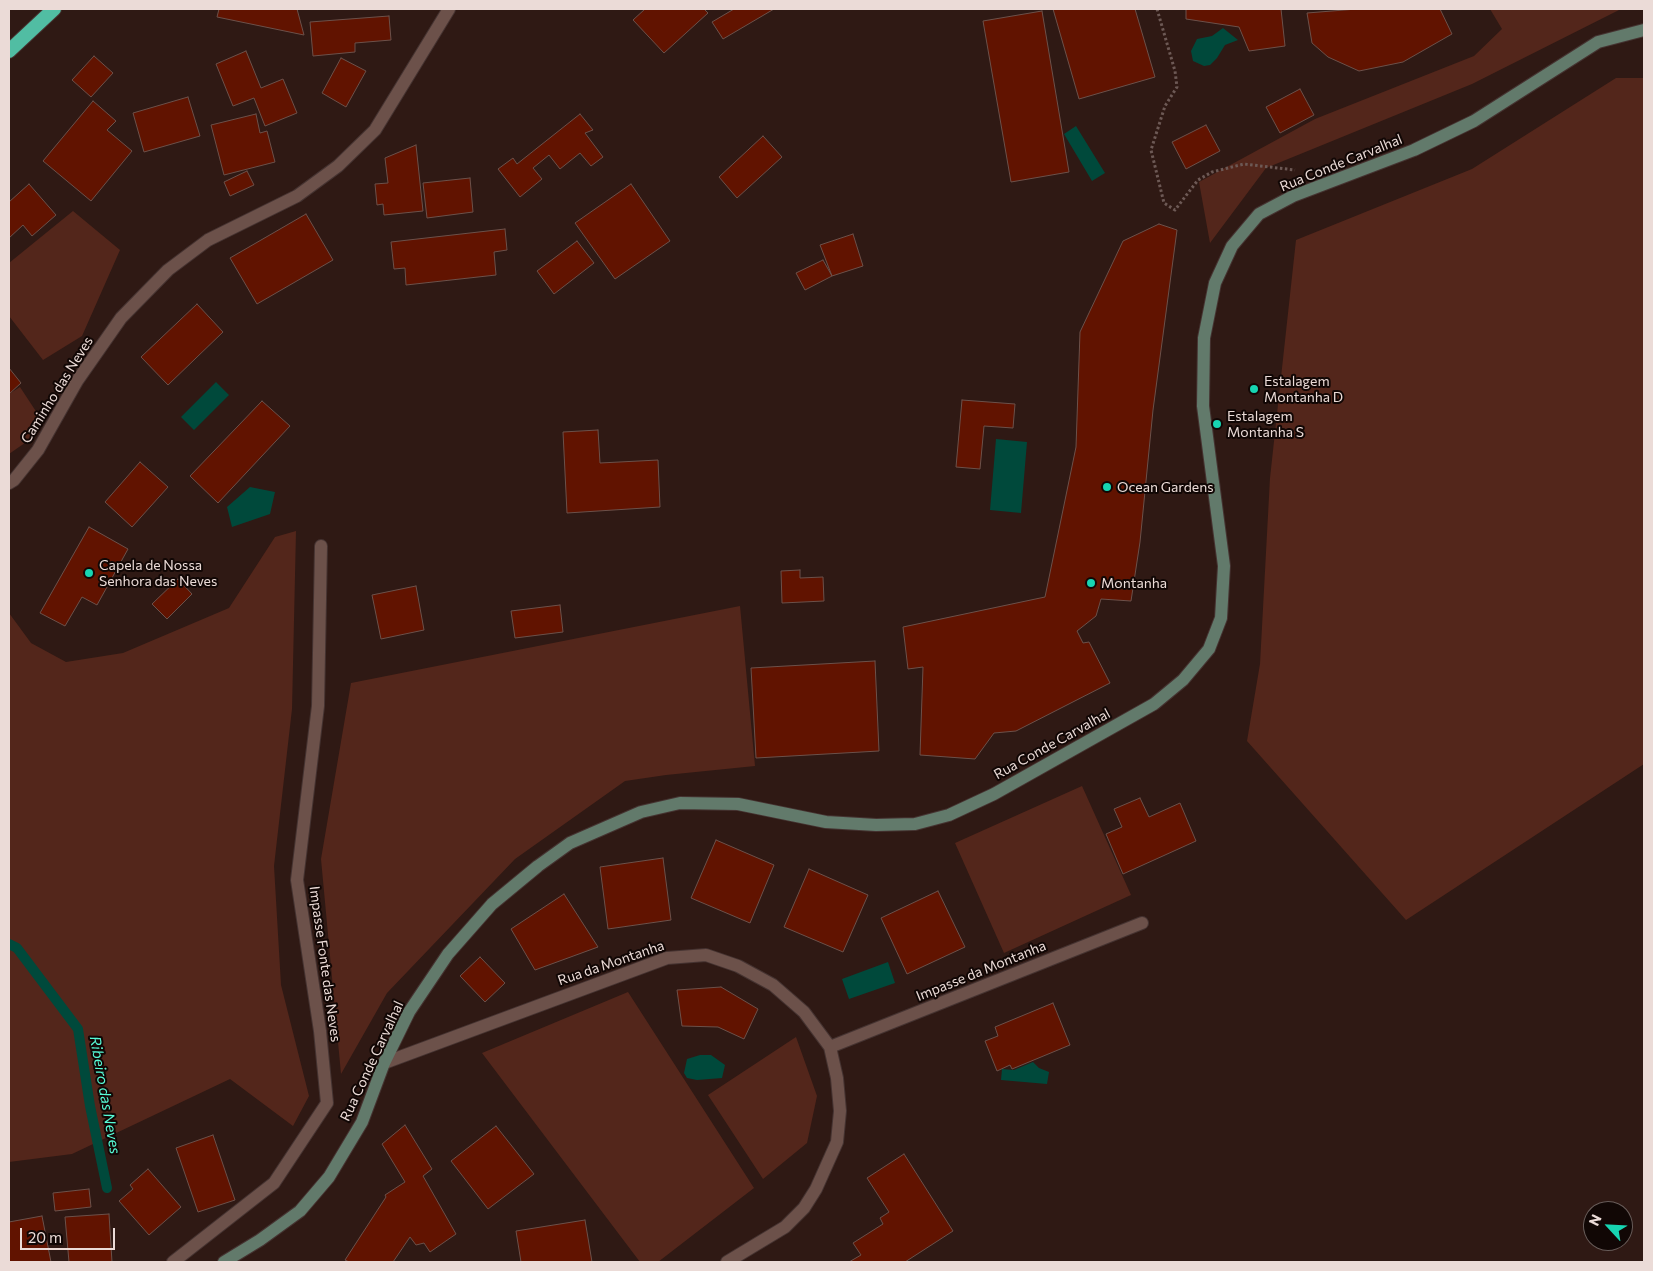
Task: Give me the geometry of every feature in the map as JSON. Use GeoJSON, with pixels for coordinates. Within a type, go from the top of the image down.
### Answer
{"type":"FeatureCollection","features":[{"type":"Feature","properties":{"kind":"highway"},"geometry":{"type":"LineString","coordinates":[[9,51],[54,9]]}},
{"type":"Feature","properties":{"kind":"main road","name":"Rua Conde Carvalhal"},"geometry":{"type":"LineString","coordinates":[[224,1262],[260,1240],[300,1211],[329,1177],[362,1122],[384,1063],[408,1012],[448,954],[492,904],[538,866],[570,843],[641,812],[680,803],[738,804],[826,822],[876,825],[915,824],[949,814],[994,794],[1154,704],[1183,680],[1209,649],[1221,618],[1224,566],[1203,406],[1204,338],[1215,283],[1232,246],[1259,214],[1293,196],[1414,150],[1474,122],[1598,42],[1644,30]]}},
{"type":"Feature","properties":{"kind":"street","name":"Caminho das Neves"},"geometry":{"type":"LineString","coordinates":[[9,483],[14,480],[38,450],[77,381],[121,318],[168,270],[208,240],[297,196],[338,166],[375,130],[450,9]]}},
{"type":"Feature","properties":{"kind":"street","name":"Impasse Fonte das Neves"},"geometry":{"type":"LineString","coordinates":[[173,1262],[274,1183],[327,1103],[320,1031],[297,880],[318,706],[321,546]]}},
{"type":"Feature","properties":{"kind":"street","name":"Impasse da Montanha"},"geometry":{"type":"LineString","coordinates":[[830,1047],[1142,923]]}},
{"type":"Feature","properties":{"kind":"street","name":"Rua da Montanha"},"geometry":{"type":"LineString","coordinates":[[384,1063],[667,958],[706,955],[738,966],[773,985],[804,1012],[830,1047],[837,1078],[840,1111],[837,1142],[816,1189],[804,1208],[784,1227],[726,1262]]}},
{"type":"Feature","properties":{"kind":"path"},"geometry":{"type":"LineString","coordinates":[[1157,9],[1175,71],[1177,87],[1165,106],[1152,150],[1164,203],[1175,210],[1198,180],[1212,172],[1244,164],[1303,170]]}},
{"type":"Feature","properties":{"kind":"shaded area"},"geometry":{"type":"Polygon","coordinates":[[[1490,9],[1621,9],[1472,84],[1266,168],[1210,243],[1199,182],[1315,119],[1474,56],[1502,29],[1490,9]]]}},
{"type":"Feature","properties":{"kind":"shaded area"},"geometry":{"type":"Polygon","coordinates":[[[1616,78],[1644,78],[1644,764],[1406,920],[1247,741],[1260,664],[1270,478],[1296,240],[1472,169],[1616,78]]]}},
{"type":"Feature","properties":{"kind":"shaded area"},"geometry":{"type":"Polygon","coordinates":[[[73,211],[120,250],[82,336],[43,360],[9,316],[9,263],[73,211]]]}},
{"type":"Feature","properties":{"kind":"shaded area"},"geometry":{"type":"Polygon","coordinates":[[[20,387],[41,419],[32,438],[9,454],[9,394],[20,387]]]}},
{"type":"Feature","properties":{"kind":"shaded area"},"geometry":{"type":"Polygon","coordinates":[[[296,531],[292,709],[274,866],[281,985],[309,1096],[293,1126],[230,1079],[72,1154],[9,1162],[9,613],[31,643],[66,662],[123,653],[229,608],[275,537],[296,531]]]}},
{"type":"Feature","properties":{"kind":"shaded area"},"geometry":{"type":"Polygon","coordinates":[[[740,606],[755,766],[625,781],[515,859],[387,993],[341,1074],[321,859],[351,683],[740,606]]]}},
{"type":"Feature","properties":{"kind":"shaded area"},"geometry":{"type":"Polygon","coordinates":[[[1082,786],[1131,895],[1004,953],[955,843],[1082,786]]]}},
{"type":"Feature","properties":{"kind":"shaded area"},"geometry":{"type":"Polygon","coordinates":[[[628,992],[754,1188],[658,1262],[640,1262],[482,1053],[628,992]]]}},
{"type":"Feature","properties":{"kind":"shaded area"},"geometry":{"type":"Polygon","coordinates":[[[796,1037],[817,1096],[807,1143],[763,1179],[708,1095],[796,1037]]]}},
{"type":"Feature","properties":{"kind":"water"},"geometry":{"type":"Polygon","coordinates":[[[1223,28],[1238,40],[1225,45],[1210,65],[1204,66],[1193,61],[1191,51],[1197,39],[1212,36],[1223,28]]]}},
{"type":"Feature","properties":{"kind":"water"},"geometry":{"type":"Polygon","coordinates":[[[1076,126],[1105,173],[1092,181],[1064,134],[1076,126]]]}},
{"type":"Feature","properties":{"kind":"water"},"geometry":{"type":"Polygon","coordinates":[[[216,382],[229,395],[194,430],[181,417],[216,382]]]}},
{"type":"Feature","properties":{"kind":"water"},"geometry":{"type":"Polygon","coordinates":[[[996,439],[1027,442],[1021,513],[990,510],[996,439]]]}},
{"type":"Feature","properties":{"kind":"water"},"geometry":{"type":"Polygon","coordinates":[[[250,487],[275,492],[270,514],[232,527],[227,507],[250,487]]]}},
{"type":"Feature","properties":{"kind":"water"},"geometry":{"type":"Polygon","coordinates":[[[888,962],[895,983],[849,999],[842,979],[888,962]]]}},
{"type":"Feature","properties":{"kind":"water"},"geometry":{"type":"Polygon","coordinates":[[[700,1055],[711,1055],[725,1065],[722,1078],[697,1080],[687,1078],[684,1073],[687,1059],[700,1055]]]}},
{"type":"Feature","properties":{"kind":"water"},"geometry":{"type":"Polygon","coordinates":[[[1033,1062],[1039,1068],[1049,1072],[1047,1084],[1001,1080],[1002,1069],[1014,1070],[1033,1062]]]}},
{"type":"Feature","properties":{"kind":"building"},"geometry":{"type":"Polygon","coordinates":[[[219,9],[297,9],[304,35],[217,17],[219,9]]]}},
{"type":"Feature","properties":{"kind":"building"},"geometry":{"type":"Polygon","coordinates":[[[645,9],[704,9],[708,13],[664,53],[633,20],[645,9]]]}},
{"type":"Feature","properties":{"kind":"building"},"geometry":{"type":"Polygon","coordinates":[[[734,9],[774,9],[723,39],[712,22],[734,9]]]}},
{"type":"Feature","properties":{"kind":"building"},"geometry":{"type":"Polygon","coordinates":[[[1053,9],[1135,9],[1155,77],[1079,99],[1053,9]]]}},
{"type":"Feature","properties":{"kind":"building"},"geometry":{"type":"Polygon","coordinates":[[[1186,9],[1281,9],[1285,46],[1249,51],[1239,27],[1186,19],[1186,9]]]}},
{"type":"Feature","properties":{"kind":"building"},"geometry":{"type":"Polygon","coordinates":[[[1357,9],[1440,9],[1452,34],[1403,62],[1359,71],[1328,57],[1312,43],[1307,13],[1357,9]]]}},
{"type":"Feature","properties":{"kind":"building"},"geometry":{"type":"Polygon","coordinates":[[[1042,11],[1069,172],[1011,182],[983,21],[1042,11]]]}},
{"type":"Feature","properties":{"kind":"building"},"geometry":{"type":"Polygon","coordinates":[[[389,16],[391,40],[355,43],[355,52],[313,56],[310,22],[389,16]]]}},
{"type":"Feature","properties":{"kind":"building"},"geometry":{"type":"Polygon","coordinates":[[[246,51],[261,88],[283,79],[297,113],[265,126],[254,98],[233,106],[216,64],[246,51]]]}},
{"type":"Feature","properties":{"kind":"building"},"geometry":{"type":"Polygon","coordinates":[[[94,56],[113,73],[91,97],[72,80],[94,56]]]}},
{"type":"Feature","properties":{"kind":"building"},"geometry":{"type":"Polygon","coordinates":[[[341,58],[366,71],[346,107],[322,93],[341,58]]]}},
{"type":"Feature","properties":{"kind":"building"},"geometry":{"type":"Polygon","coordinates":[[[1300,89],[1314,115],[1280,133],[1266,107],[1300,89]]]}},
{"type":"Feature","properties":{"kind":"building"},"geometry":{"type":"Polygon","coordinates":[[[188,97],[200,136],[144,152],[133,113],[188,97]]]}},
{"type":"Feature","properties":{"kind":"building"},"geometry":{"type":"Polygon","coordinates":[[[93,101],[116,121],[107,130],[132,151],[91,201],[43,161],[93,101]]]}},
{"type":"Feature","properties":{"kind":"building"},"geometry":{"type":"Polygon","coordinates":[[[256,114],[260,133],[267,131],[275,162],[224,175],[211,125],[256,114]]]}},
{"type":"Feature","properties":{"kind":"building"},"geometry":{"type":"Polygon","coordinates":[[[580,114],[593,130],[585,133],[603,157],[591,166],[580,153],[560,169],[549,155],[533,168],[542,179],[520,197],[498,169],[513,158],[517,164],[580,114]]]}},
{"type":"Feature","properties":{"kind":"building"},"geometry":{"type":"Polygon","coordinates":[[[1206,125],[1220,151],[1186,169],[1172,142],[1206,125]]]}},
{"type":"Feature","properties":{"kind":"building"},"geometry":{"type":"Polygon","coordinates":[[[763,136],[782,157],[737,198],[719,177],[763,136]]]}},
{"type":"Feature","properties":{"kind":"building"},"geometry":{"type":"Polygon","coordinates":[[[416,145],[423,211],[384,215],[383,204],[377,205],[375,184],[388,183],[385,158],[416,145]]]}},
{"type":"Feature","properties":{"kind":"building"},"geometry":{"type":"Polygon","coordinates":[[[247,171],[254,185],[230,196],[224,182],[247,171]]]}},
{"type":"Feature","properties":{"kind":"building"},"geometry":{"type":"Polygon","coordinates":[[[470,178],[473,212],[427,218],[423,183],[470,178]]]}},
{"type":"Feature","properties":{"kind":"building"},"geometry":{"type":"Polygon","coordinates":[[[29,184],[56,215],[32,236],[23,225],[9,238],[9,202],[29,184]]]}},
{"type":"Feature","properties":{"kind":"building"},"geometry":{"type":"Polygon","coordinates":[[[631,184],[670,241],[615,279],[575,223],[631,184]]]}},
{"type":"Feature","properties":{"kind":"building"},"geometry":{"type":"Polygon","coordinates":[[[306,214],[333,260],[257,304],[230,258],[306,214]]]}},
{"type":"Feature","properties":{"kind":"building","name":"Ocean Gardens"},"geometry":{"type":"Polygon","coordinates":[[[1159,224],[1177,230],[1153,410],[1140,542],[1131,601],[1101,599],[1096,616],[1077,631],[1083,643],[1089,642],[1110,683],[1016,731],[994,733],[975,759],[920,755],[923,667],[908,669],[903,627],[1045,597],[1076,447],[1080,332],[1123,241],[1159,224]]]}},
{"type":"Feature","properties":{"kind":"building"},"geometry":{"type":"Polygon","coordinates":[[[505,229],[507,250],[494,252],[496,275],[406,285],[405,268],[394,269],[391,242],[505,229]]]}},
{"type":"Feature","properties":{"kind":"building"},"geometry":{"type":"Polygon","coordinates":[[[853,234],[863,266],[832,276],[820,245],[853,234]]]}},
{"type":"Feature","properties":{"kind":"building"},"geometry":{"type":"Polygon","coordinates":[[[577,241],[594,263],[554,294],[537,271],[577,241]]]}},
{"type":"Feature","properties":{"kind":"building"},"geometry":{"type":"Polygon","coordinates":[[[823,260],[832,276],[805,290],[796,273],[823,260]]]}},
{"type":"Feature","properties":{"kind":"building"},"geometry":{"type":"Polygon","coordinates":[[[197,304],[223,332],[168,385],[141,357],[197,304]]]}},
{"type":"Feature","properties":{"kind":"building"},"geometry":{"type":"Polygon","coordinates":[[[9,368],[21,383],[9,394],[9,368]]]}},
{"type":"Feature","properties":{"kind":"building"},"geometry":{"type":"Polygon","coordinates":[[[962,400],[1015,404],[1013,428],[984,426],[980,469],[956,467],[962,400]]]}},
{"type":"Feature","properties":{"kind":"building"},"geometry":{"type":"Polygon","coordinates":[[[262,401],[290,426],[218,503],[190,476],[262,401]]]}},
{"type":"Feature","properties":{"kind":"building"},"geometry":{"type":"Polygon","coordinates":[[[598,430],[600,463],[658,460],[660,507],[567,513],[563,432],[598,430]]]}},
{"type":"Feature","properties":{"kind":"building"},"geometry":{"type":"Polygon","coordinates":[[[140,462],[168,487],[132,527],[105,502],[140,462]]]}},
{"type":"Feature","properties":{"kind":"building","name":"Capela de Nossa Senhora das Neves"},"geometry":{"type":"Polygon","coordinates":[[[89,527],[128,549],[97,605],[82,597],[65,626],[40,613],[89,527]]]}},
{"type":"Feature","properties":{"kind":"building"},"geometry":{"type":"Polygon","coordinates":[[[800,570],[800,578],[823,577],[824,601],[782,603],[781,571],[800,570]]]}},
{"type":"Feature","properties":{"kind":"building"},"geometry":{"type":"Polygon","coordinates":[[[178,579],[192,594],[167,619],[152,604],[178,579]]]}},
{"type":"Feature","properties":{"kind":"building"},"geometry":{"type":"Polygon","coordinates":[[[416,586],[424,630],[381,639],[372,595],[416,586]]]}},
{"type":"Feature","properties":{"kind":"building"},"geometry":{"type":"Polygon","coordinates":[[[560,605],[563,632],[515,638],[511,611],[560,605]]]}},
{"type":"Feature","properties":{"kind":"building"},"geometry":{"type":"Polygon","coordinates":[[[875,661],[879,751],[756,758],[751,668],[875,661]]]}},
{"type":"Feature","properties":{"kind":"building"},"geometry":{"type":"Polygon","coordinates":[[[1140,798],[1149,817],[1180,803],[1196,841],[1123,874],[1106,834],[1122,827],[1114,809],[1140,798]]]}},
{"type":"Feature","properties":{"kind":"building"},"geometry":{"type":"Polygon","coordinates":[[[716,840],[774,865],[750,923],[691,898],[716,840]]]}},
{"type":"Feature","properties":{"kind":"building"},"geometry":{"type":"Polygon","coordinates":[[[663,858],[671,920],[608,929],[600,867],[663,858]]]}},
{"type":"Feature","properties":{"kind":"building"},"geometry":{"type":"Polygon","coordinates":[[[809,869],[868,895],[843,952],[784,927],[809,869]]]}},
{"type":"Feature","properties":{"kind":"building"},"geometry":{"type":"Polygon","coordinates":[[[938,891],[965,947],[907,974],[881,918],[938,891]]]}},
{"type":"Feature","properties":{"kind":"building"},"geometry":{"type":"Polygon","coordinates":[[[564,894],[598,947],[535,970],[511,929],[564,894]]]}},
{"type":"Feature","properties":{"kind":"building"},"geometry":{"type":"Polygon","coordinates":[[[480,957],[505,983],[485,1002],[460,976],[480,957]]]}},
{"type":"Feature","properties":{"kind":"building"},"geometry":{"type":"Polygon","coordinates":[[[721,987],[758,1009],[744,1039],[718,1027],[682,1026],[677,990],[721,987]]]}},
{"type":"Feature","properties":{"kind":"building"},"geometry":{"type":"Polygon","coordinates":[[[1053,1003],[1070,1045],[1012,1069],[1010,1065],[997,1071],[985,1041],[998,1036],[995,1027],[1053,1003]]]}},
{"type":"Feature","properties":{"kind":"building"},"geometry":{"type":"Polygon","coordinates":[[[405,1125],[432,1169],[423,1176],[456,1234],[430,1252],[424,1243],[416,1245],[410,1237],[393,1262],[349,1262],[345,1260],[386,1197],[385,1195],[405,1182],[382,1144],[405,1125]]]}},
{"type":"Feature","properties":{"kind":"building"},"geometry":{"type":"Polygon","coordinates":[[[496,1126],[534,1174],[488,1209],[451,1161],[496,1126]]]}},
{"type":"Feature","properties":{"kind":"building"},"geometry":{"type":"Polygon","coordinates":[[[213,1135],[235,1200],[198,1212],[176,1148],[213,1135]]]}},
{"type":"Feature","properties":{"kind":"building"},"geometry":{"type":"Polygon","coordinates":[[[904,1154],[953,1231],[905,1262],[849,1262],[861,1255],[853,1243],[883,1224],[880,1218],[889,1212],[867,1178],[904,1154]]]}},
{"type":"Feature","properties":{"kind":"building"},"geometry":{"type":"Polygon","coordinates":[[[148,1169],[181,1207],[149,1235],[119,1201],[133,1189],[130,1185],[148,1169]]]}},
{"type":"Feature","properties":{"kind":"building"},"geometry":{"type":"Polygon","coordinates":[[[89,1189],[91,1207],[55,1211],[53,1193],[89,1189]]]}},
{"type":"Feature","properties":{"kind":"building"},"geometry":{"type":"Polygon","coordinates":[[[109,1214],[112,1262],[69,1262],[65,1217],[109,1214]]]}},
{"type":"Feature","properties":{"kind":"building"},"geometry":{"type":"Polygon","coordinates":[[[42,1216],[51,1262],[9,1262],[9,1222],[42,1216]]]}},
{"type":"Feature","properties":{"kind":"building"},"geometry":{"type":"Polygon","coordinates":[[[585,1220],[592,1262],[521,1262],[516,1231],[585,1220]]]}},
{"type":"Feature","properties":{"kind":"waterway","name":"Ribeiro das Neves"},"geometry":{"type":"LineString","coordinates":[[9,944],[17,948],[78,1029],[90,1106],[107,1188]]}},
{"type":"Feature","properties":{"kind":"place","name":"Estalagem Montanha D"},"geometry":{"type":"Point","coordinates":[1254,389]}},
{"type":"Feature","properties":{"kind":"place","name":"Estalagem Montanha S"},"geometry":{"type":"Point","coordinates":[1217,424]}},
{"type":"Feature","properties":{"kind":"place","name":"Ocean Gardens"},"geometry":{"type":"Point","coordinates":[1107,487]}},
{"type":"Feature","properties":{"kind":"place","name":"Capela de Nossa Senhora das Neves"},"geometry":{"type":"Point","coordinates":[89,573]}},
{"type":"Feature","properties":{"kind":"place","name":"Montanha"},"geometry":{"type":"Point","coordinates":[1091,583]}}]}
